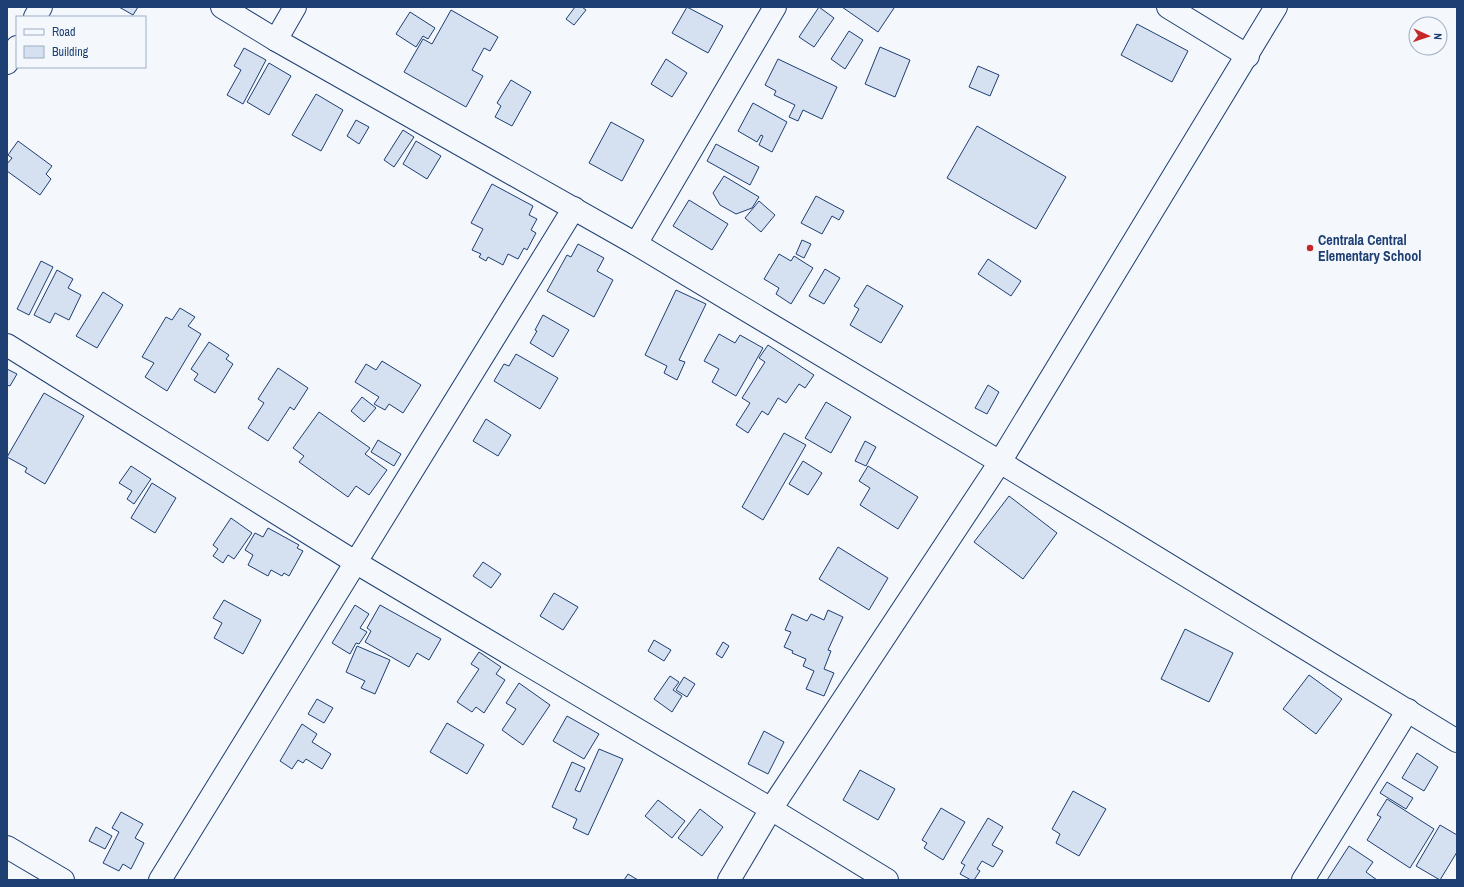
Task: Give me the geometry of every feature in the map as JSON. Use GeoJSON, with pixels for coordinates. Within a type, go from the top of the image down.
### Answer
{"type":"FeatureCollection","features":[{"type":"Feature","properties":{"kind":"street"},"geometry":{"type":"LineString","coordinates":[[36,16],[41,7]]}},
{"type":"Feature","properties":{"kind":"street"},"geometry":{"type":"LineString","coordinates":[[222,7],[276,40],[636,244],[1000,462],[1457,741]]}},
{"type":"Feature","properties":{"kind":"street"},"geometry":{"type":"LineString","coordinates":[[276,40],[295,7]]}},
{"type":"Feature","properties":{"kind":"street"},"geometry":{"type":"LineString","coordinates":[[636,244],[776,7]]}},
{"type":"Feature","properties":{"kind":"street"},"geometry":{"type":"LineString","coordinates":[[1168,7],[1248,56]]}},
{"type":"Feature","properties":{"kind":"street"},"geometry":{"type":"LineString","coordinates":[[729,880],[771,809],[1000,462],[1248,56],[1276,7]]}},
{"type":"Feature","properties":{"kind":"street"},"geometry":{"type":"LineString","coordinates":[[7,63],[16,49]]}},
{"type":"Feature","properties":{"kind":"street"},"geometry":{"type":"LineString","coordinates":[[160,880],[574,208]]}},
{"type":"Feature","properties":{"kind":"street"},"geometry":{"type":"LineString","coordinates":[[7,345],[355,562],[771,809],[887,880]]}},
{"type":"Feature","properties":{"kind":"street"},"geometry":{"type":"LineString","coordinates":[[1303,880],[1408,710]]}},
{"type":"Feature","properties":{"kind":"street"},"geometry":{"type":"LineString","coordinates":[[7,848],[63,880]]}},
{"type":"Feature","properties":{"kind":"building"},"geometry":{"type":"Polygon","coordinates":[[[119,7],[138,7],[133,15],[119,7]]]}},
{"type":"Feature","properties":{"kind":"building"},"geometry":{"type":"Polygon","coordinates":[[[575,7],[582,7],[586,10],[574,25],[566,19],[575,7]]]}},
{"type":"Feature","properties":{"kind":"building"},"geometry":{"type":"Polygon","coordinates":[[[687,7],[723,26],[708,53],[672,33],[687,7]]]}},
{"type":"Feature","properties":{"kind":"building"},"geometry":{"type":"Polygon","coordinates":[[[819,7],[834,18],[814,47],[799,37],[819,7]]]}},
{"type":"Feature","properties":{"kind":"building"},"geometry":{"type":"Polygon","coordinates":[[[842,7],[893,7],[894,8],[878,32],[842,7]]]}},
{"type":"Feature","properties":{"kind":"building"},"geometry":{"type":"Polygon","coordinates":[[[451,10],[498,37],[490,51],[484,48],[472,70],[483,76],[466,107],[404,72],[423,39],[432,44],[451,10]]]}},
{"type":"Feature","properties":{"kind":"building"},"geometry":{"type":"Polygon","coordinates":[[[410,12],[435,28],[428,39],[423,36],[416,47],[396,34],[410,12]]]}},
{"type":"Feature","properties":{"kind":"building"},"geometry":{"type":"Polygon","coordinates":[[[1137,24],[1188,51],[1172,82],[1121,55],[1137,24]]]}},
{"type":"Feature","properties":{"kind":"building"},"geometry":{"type":"Polygon","coordinates":[[[849,31],[863,40],[845,69],[831,59],[849,31]]]}},
{"type":"Feature","properties":{"kind":"building"},"geometry":{"type":"Polygon","coordinates":[[[880,47],[910,60],[895,97],[865,84],[880,47]]]}},
{"type":"Feature","properties":{"kind":"building"},"geometry":{"type":"Polygon","coordinates":[[[244,48],[266,60],[243,104],[227,95],[241,70],[234,66],[244,48]]]}},
{"type":"Feature","properties":{"kind":"building"},"geometry":{"type":"Polygon","coordinates":[[[666,59],[687,73],[672,97],[651,84],[666,59]]]}},
{"type":"Feature","properties":{"kind":"building"},"geometry":{"type":"Polygon","coordinates":[[[778,59],[837,87],[822,119],[803,110],[798,121],[789,117],[795,105],[774,95],[776,91],[765,85],[778,59]]]}},
{"type":"Feature","properties":{"kind":"building"},"geometry":{"type":"Polygon","coordinates":[[[269,63],[291,76],[269,115],[247,102],[269,63]]]}},
{"type":"Feature","properties":{"kind":"building"},"geometry":{"type":"Polygon","coordinates":[[[978,66],[999,75],[990,96],[969,87],[978,66]]]}},
{"type":"Feature","properties":{"kind":"building"},"geometry":{"type":"Polygon","coordinates":[[[511,80],[531,92],[512,126],[495,117],[501,106],[497,103],[511,80]]]}},
{"type":"Feature","properties":{"kind":"building"},"geometry":{"type":"Polygon","coordinates":[[[316,94],[343,110],[321,151],[292,135],[316,94]]]}},
{"type":"Feature","properties":{"kind":"building"},"geometry":{"type":"Polygon","coordinates":[[[753,103],[787,122],[772,152],[759,145],[763,136],[761,135],[757,142],[738,131],[753,103]]]}},
{"type":"Feature","properties":{"kind":"building"},"geometry":{"type":"Polygon","coordinates":[[[356,120],[369,127],[359,144],[347,136],[356,120]]]}},
{"type":"Feature","properties":{"kind":"building"},"geometry":{"type":"Polygon","coordinates":[[[611,122],[644,140],[622,181],[589,163],[611,122]]]}},
{"type":"Feature","properties":{"kind":"building"},"geometry":{"type":"Polygon","coordinates":[[[977,126],[1066,177],[1036,229],[947,178],[977,126]]]}},
{"type":"Feature","properties":{"kind":"building"},"geometry":{"type":"Polygon","coordinates":[[[403,130],[414,137],[394,167],[384,160],[403,130]]]}},
{"type":"Feature","properties":{"kind":"building"},"geometry":{"type":"Polygon","coordinates":[[[18,141],[52,166],[46,174],[51,179],[40,195],[7,171],[7,164],[12,158],[8,155],[18,141]]]}},
{"type":"Feature","properties":{"kind":"building"},"geometry":{"type":"Polygon","coordinates":[[[416,141],[441,156],[427,179],[403,164],[416,141]]]}},
{"type":"Feature","properties":{"kind":"building"},"geometry":{"type":"Polygon","coordinates":[[[716,144],[759,167],[750,185],[707,161],[716,144]]]}},
{"type":"Feature","properties":{"kind":"building"},"geometry":{"type":"Polygon","coordinates":[[[724,176],[759,197],[752,208],[736,214],[720,205],[713,193],[724,176]]]}},
{"type":"Feature","properties":{"kind":"building"},"geometry":{"type":"Polygon","coordinates":[[[492,184],[533,206],[529,215],[537,219],[531,230],[536,233],[527,250],[524,248],[518,259],[508,254],[503,265],[488,257],[486,261],[479,257],[481,254],[472,250],[483,229],[471,223],[492,184]]]}},
{"type":"Feature","properties":{"kind":"building"},"geometry":{"type":"Polygon","coordinates":[[[816,196],[844,211],[839,220],[832,216],[822,234],[801,223],[816,196]]]}},
{"type":"Feature","properties":{"kind":"building"},"geometry":{"type":"Polygon","coordinates":[[[689,200],[728,224],[712,250],[673,226],[689,200]]]}},
{"type":"Feature","properties":{"kind":"building"},"geometry":{"type":"Polygon","coordinates":[[[759,201],[775,215],[761,232],[745,218],[759,201]]]}},
{"type":"Feature","properties":{"kind":"building"},"geometry":{"type":"Polygon","coordinates":[[[802,240],[811,244],[804,258],[796,254],[802,240]]]}},
{"type":"Feature","properties":{"kind":"building"},"geometry":{"type":"Polygon","coordinates":[[[578,244],[604,258],[597,271],[613,280],[594,317],[547,291],[567,255],[571,257],[578,244]]]}},
{"type":"Feature","properties":{"kind":"building"},"geometry":{"type":"Polygon","coordinates":[[[779,254],[791,261],[794,256],[813,268],[791,304],[776,294],[779,288],[764,279],[779,254]]]}},
{"type":"Feature","properties":{"kind":"building"},"geometry":{"type":"Polygon","coordinates":[[[988,259],[1021,281],[1011,296],[978,274],[988,259]]]}},
{"type":"Feature","properties":{"kind":"building"},"geometry":{"type":"Polygon","coordinates":[[[41,261],[53,267],[29,315],[17,309],[41,261]]]}},
{"type":"Feature","properties":{"kind":"building"},"geometry":{"type":"Polygon","coordinates":[[[825,269],[840,278],[824,304],[809,296],[825,269]]]}},
{"type":"Feature","properties":{"kind":"building"},"geometry":{"type":"Polygon","coordinates":[[[57,270],[73,279],[68,288],[81,295],[69,320],[55,313],[50,323],[34,315],[57,270]]]}},
{"type":"Feature","properties":{"kind":"building"},"geometry":{"type":"Polygon","coordinates":[[[867,285],[903,306],[881,343],[850,325],[859,309],[854,306],[867,285]]]}},
{"type":"Feature","properties":{"kind":"building"},"geometry":{"type":"Polygon","coordinates":[[[676,290],[706,304],[679,360],[685,362],[677,380],[664,373],[667,366],[645,355],[676,290]]]}},
{"type":"Feature","properties":{"kind":"building"},"geometry":{"type":"Polygon","coordinates":[[[103,292],[123,305],[97,348],[76,336],[103,292]]]}},
{"type":"Feature","properties":{"kind":"building"},"geometry":{"type":"Polygon","coordinates":[[[180,308],[195,317],[188,326],[201,334],[167,391],[145,377],[154,363],[142,357],[166,317],[172,320],[180,308]]]}},
{"type":"Feature","properties":{"kind":"building"},"geometry":{"type":"Polygon","coordinates":[[[543,315],[569,330],[553,357],[530,343],[537,331],[535,330],[543,315]]]}},
{"type":"Feature","properties":{"kind":"building"},"geometry":{"type":"Polygon","coordinates":[[[719,334],[735,343],[740,335],[763,348],[736,396],[712,382],[719,369],[704,361],[719,334]]]}},
{"type":"Feature","properties":{"kind":"building"},"geometry":{"type":"Polygon","coordinates":[[[209,342],[229,355],[226,359],[233,364],[215,393],[194,380],[198,374],[191,369],[209,342]]]}},
{"type":"Feature","properties":{"kind":"building"},"geometry":{"type":"Polygon","coordinates":[[[768,345],[814,375],[805,388],[799,384],[786,403],[778,398],[768,415],[762,411],[748,433],[736,425],[750,403],[742,398],[765,362],[759,358],[768,345]]]}},
{"type":"Feature","properties":{"kind":"building"},"geometry":{"type":"Polygon","coordinates":[[[516,354],[558,378],[540,409],[494,381],[504,364],[509,366],[516,354]]]}},
{"type":"Feature","properties":{"kind":"building"},"geometry":{"type":"Polygon","coordinates":[[[382,361],[421,385],[403,413],[389,404],[385,410],[374,404],[379,397],[355,382],[366,364],[376,370],[382,361]]]}},
{"type":"Feature","properties":{"kind":"building"},"geometry":{"type":"Polygon","coordinates":[[[278,368],[308,388],[294,410],[290,407],[268,441],[248,428],[264,403],[258,399],[278,368]]]}},
{"type":"Feature","properties":{"kind":"building"},"geometry":{"type":"Polygon","coordinates":[[[7,369],[17,374],[10,386],[7,385],[7,369]]]}},
{"type":"Feature","properties":{"kind":"building"},"geometry":{"type":"Polygon","coordinates":[[[988,385],[999,392],[987,414],[975,408],[988,385]]]}},
{"type":"Feature","properties":{"kind":"building"},"geometry":{"type":"Polygon","coordinates":[[[44,393],[84,416],[45,484],[25,472],[27,468],[7,457],[44,393]]]}},
{"type":"Feature","properties":{"kind":"building"},"geometry":{"type":"Polygon","coordinates":[[[362,397],[376,408],[364,422],[351,411],[362,397]]]}},
{"type":"Feature","properties":{"kind":"building"},"geometry":{"type":"Polygon","coordinates":[[[826,402],[851,417],[831,453],[805,438],[826,402]]]}},
{"type":"Feature","properties":{"kind":"building"},"geometry":{"type":"Polygon","coordinates":[[[319,412],[370,448],[365,454],[387,470],[369,495],[356,486],[348,497],[299,462],[304,456],[293,448],[319,412]]]}},
{"type":"Feature","properties":{"kind":"building"},"geometry":{"type":"Polygon","coordinates":[[[486,419],[511,435],[498,456],[473,441],[486,419]]]}},
{"type":"Feature","properties":{"kind":"building"},"geometry":{"type":"Polygon","coordinates":[[[784,433],[806,445],[763,520],[742,507],[784,433]]]}},
{"type":"Feature","properties":{"kind":"building"},"geometry":{"type":"Polygon","coordinates":[[[378,440],[401,454],[394,466],[371,452],[378,440]]]}},
{"type":"Feature","properties":{"kind":"building"},"geometry":{"type":"Polygon","coordinates":[[[865,441],[876,447],[866,466],[855,461],[865,441]]]}},
{"type":"Feature","properties":{"kind":"building"},"geometry":{"type":"Polygon","coordinates":[[[803,461],[822,473],[808,495],[789,484],[803,461]]]}},
{"type":"Feature","properties":{"kind":"building"},"geometry":{"type":"Polygon","coordinates":[[[131,466],[151,479],[134,504],[127,499],[132,491],[119,483],[131,466]]]}},
{"type":"Feature","properties":{"kind":"building"},"geometry":{"type":"Polygon","coordinates":[[[868,466],[918,497],[898,529],[860,505],[870,488],[859,481],[868,466]]]}},
{"type":"Feature","properties":{"kind":"building"},"geometry":{"type":"Polygon","coordinates":[[[152,483],[176,498],[155,533],[131,518],[152,483]]]}},
{"type":"Feature","properties":{"kind":"building"},"geometry":{"type":"Polygon","coordinates":[[[1009,496],[1057,533],[1023,579],[974,542],[1009,496]]]}},
{"type":"Feature","properties":{"kind":"building"},"geometry":{"type":"Polygon","coordinates":[[[231,518],[252,533],[234,559],[228,555],[223,563],[213,556],[218,549],[213,545],[231,518]]]}},
{"type":"Feature","properties":{"kind":"building"},"geometry":{"type":"Polygon","coordinates":[[[268,528],[299,545],[297,548],[303,551],[289,576],[284,573],[282,576],[271,570],[268,576],[248,565],[253,555],[245,550],[255,533],[263,537],[268,528]]]}},
{"type":"Feature","properties":{"kind":"building"},"geometry":{"type":"Polygon","coordinates":[[[838,547],[888,578],[869,610],[819,579],[838,547]]]}},
{"type":"Feature","properties":{"kind":"building"},"geometry":{"type":"Polygon","coordinates":[[[483,562],[501,574],[491,588],[473,576],[483,562]]]}},
{"type":"Feature","properties":{"kind":"building"},"geometry":{"type":"Polygon","coordinates":[[[554,593],[578,607],[563,630],[540,616],[554,593]]]}},
{"type":"Feature","properties":{"kind":"building"},"geometry":{"type":"Polygon","coordinates":[[[224,600],[261,620],[243,654],[214,638],[222,623],[213,618],[224,600]]]}},
{"type":"Feature","properties":{"kind":"building"},"geometry":{"type":"Polygon","coordinates":[[[355,605],[369,614],[360,628],[367,632],[359,644],[356,643],[350,654],[332,643],[355,605]]]}},
{"type":"Feature","properties":{"kind":"building"},"geometry":{"type":"Polygon","coordinates":[[[380,605],[441,639],[429,660],[417,653],[409,667],[365,642],[371,631],[367,628],[380,605]]]}},
{"type":"Feature","properties":{"kind":"building"},"geometry":{"type":"Polygon","coordinates":[[[828,610],[843,617],[828,650],[831,651],[824,669],[834,673],[824,696],[806,689],[814,671],[803,666],[806,659],[792,653],[793,651],[784,647],[791,632],[785,630],[792,614],[807,621],[811,614],[824,620],[828,610]]]}},
{"type":"Feature","properties":{"kind":"building"},"geometry":{"type":"Polygon","coordinates":[[[1185,629],[1233,653],[1209,702],[1161,679],[1185,629]]]}},
{"type":"Feature","properties":{"kind":"building"},"geometry":{"type":"Polygon","coordinates":[[[654,640],[671,650],[664,661],[648,651],[654,640]]]}},
{"type":"Feature","properties":{"kind":"building"},"geometry":{"type":"Polygon","coordinates":[[[723,642],[729,646],[722,658],[716,654],[723,642]]]}},
{"type":"Feature","properties":{"kind":"building"},"geometry":{"type":"Polygon","coordinates":[[[357,646],[390,660],[375,694],[361,688],[365,681],[346,672],[357,646]]]}},
{"type":"Feature","properties":{"kind":"building"},"geometry":{"type":"Polygon","coordinates":[[[479,652],[501,667],[496,674],[505,680],[484,713],[476,707],[472,712],[457,702],[479,669],[471,664],[479,652]]]}},
{"type":"Feature","properties":{"kind":"building"},"geometry":{"type":"Polygon","coordinates":[[[1309,675],[1342,699],[1316,734],[1283,709],[1309,675]]]}},
{"type":"Feature","properties":{"kind":"building"},"geometry":{"type":"Polygon","coordinates":[[[670,676],[679,682],[673,690],[682,696],[672,712],[654,699],[670,676]]]}},
{"type":"Feature","properties":{"kind":"building"},"geometry":{"type":"Polygon","coordinates":[[[684,677],[695,684],[687,697],[676,690],[684,677]]]}},
{"type":"Feature","properties":{"kind":"building"},"geometry":{"type":"Polygon","coordinates":[[[519,683],[550,705],[523,745],[502,730],[516,709],[506,703],[519,683]]]}},
{"type":"Feature","properties":{"kind":"building"},"geometry":{"type":"Polygon","coordinates":[[[317,699],[333,708],[324,723],[308,714],[317,699]]]}},
{"type":"Feature","properties":{"kind":"building"},"geometry":{"type":"Polygon","coordinates":[[[567,716],[599,734],[584,759],[553,741],[567,716]]]}},
{"type":"Feature","properties":{"kind":"building"},"geometry":{"type":"Polygon","coordinates":[[[447,723],[484,745],[467,774],[430,752],[447,723]]]}},
{"type":"Feature","properties":{"kind":"building"},"geometry":{"type":"Polygon","coordinates":[[[302,724],[317,734],[312,742],[331,754],[322,769],[306,759],[303,763],[298,760],[292,769],[280,761],[302,724]]]}},
{"type":"Feature","properties":{"kind":"building"},"geometry":{"type":"Polygon","coordinates":[[[764,731],[784,742],[768,774],[748,764],[764,731]]]}},
{"type":"Feature","properties":{"kind":"building"},"geometry":{"type":"Polygon","coordinates":[[[599,749],[623,759],[588,835],[573,828],[577,819],[552,807],[572,762],[585,768],[575,790],[580,792],[599,749]]]}},
{"type":"Feature","properties":{"kind":"building"},"geometry":{"type":"Polygon","coordinates":[[[1417,753],[1438,767],[1424,791],[1402,778],[1417,753]]]}},
{"type":"Feature","properties":{"kind":"building"},"geometry":{"type":"Polygon","coordinates":[[[860,770],[895,789],[878,820],[843,800],[860,770]]]}},
{"type":"Feature","properties":{"kind":"building"},"geometry":{"type":"Polygon","coordinates":[[[1387,782],[1413,798],[1406,809],[1380,793],[1387,782]]]}},
{"type":"Feature","properties":{"kind":"building"},"geometry":{"type":"Polygon","coordinates":[[[1073,791],[1106,809],[1079,856],[1056,843],[1060,834],[1052,829],[1073,791]]]}},
{"type":"Feature","properties":{"kind":"building"},"geometry":{"type":"Polygon","coordinates":[[[1387,799],[1434,829],[1410,868],[1367,840],[1381,817],[1377,815],[1387,799]]]}},
{"type":"Feature","properties":{"kind":"building"},"geometry":{"type":"Polygon","coordinates":[[[658,800],[685,821],[672,838],[645,816],[658,800]]]}},
{"type":"Feature","properties":{"kind":"building"},"geometry":{"type":"Polygon","coordinates":[[[941,808],[965,822],[943,860],[924,848],[927,843],[922,840],[941,808]]]}},
{"type":"Feature","properties":{"kind":"building"},"geometry":{"type":"Polygon","coordinates":[[[700,809],[723,827],[702,856],[678,838],[700,809]]]}},
{"type":"Feature","properties":{"kind":"building"},"geometry":{"type":"Polygon","coordinates":[[[121,812],[143,824],[135,838],[144,843],[131,869],[123,864],[119,871],[103,863],[119,832],[112,828],[121,812]]]}},
{"type":"Feature","properties":{"kind":"building"},"geometry":{"type":"Polygon","coordinates":[[[988,818],[1003,827],[992,845],[1003,851],[993,867],[982,861],[977,869],[980,871],[974,880],[971,880],[960,874],[965,865],[961,863],[988,818]]]}},
{"type":"Feature","properties":{"kind":"building"},"geometry":{"type":"Polygon","coordinates":[[[1440,825],[1457,835],[1457,852],[1440,880],[1416,866],[1440,825]]]}},
{"type":"Feature","properties":{"kind":"building"},"geometry":{"type":"Polygon","coordinates":[[[96,827],[112,836],[105,849],[89,841],[96,827]]]}},
{"type":"Feature","properties":{"kind":"building"},"geometry":{"type":"Polygon","coordinates":[[[1349,846],[1373,862],[1366,872],[1377,880],[1327,880],[1349,846]]]}},
{"type":"Feature","properties":{"kind":"building"},"geometry":{"type":"Polygon","coordinates":[[[628,874],[638,880],[624,880],[628,874]]]}},
{"type":"Feature","properties":{"kind":"place","name":"Centrala Central Elementary School"},"geometry":{"type":"Point","coordinates":[1310,248]}}]}
